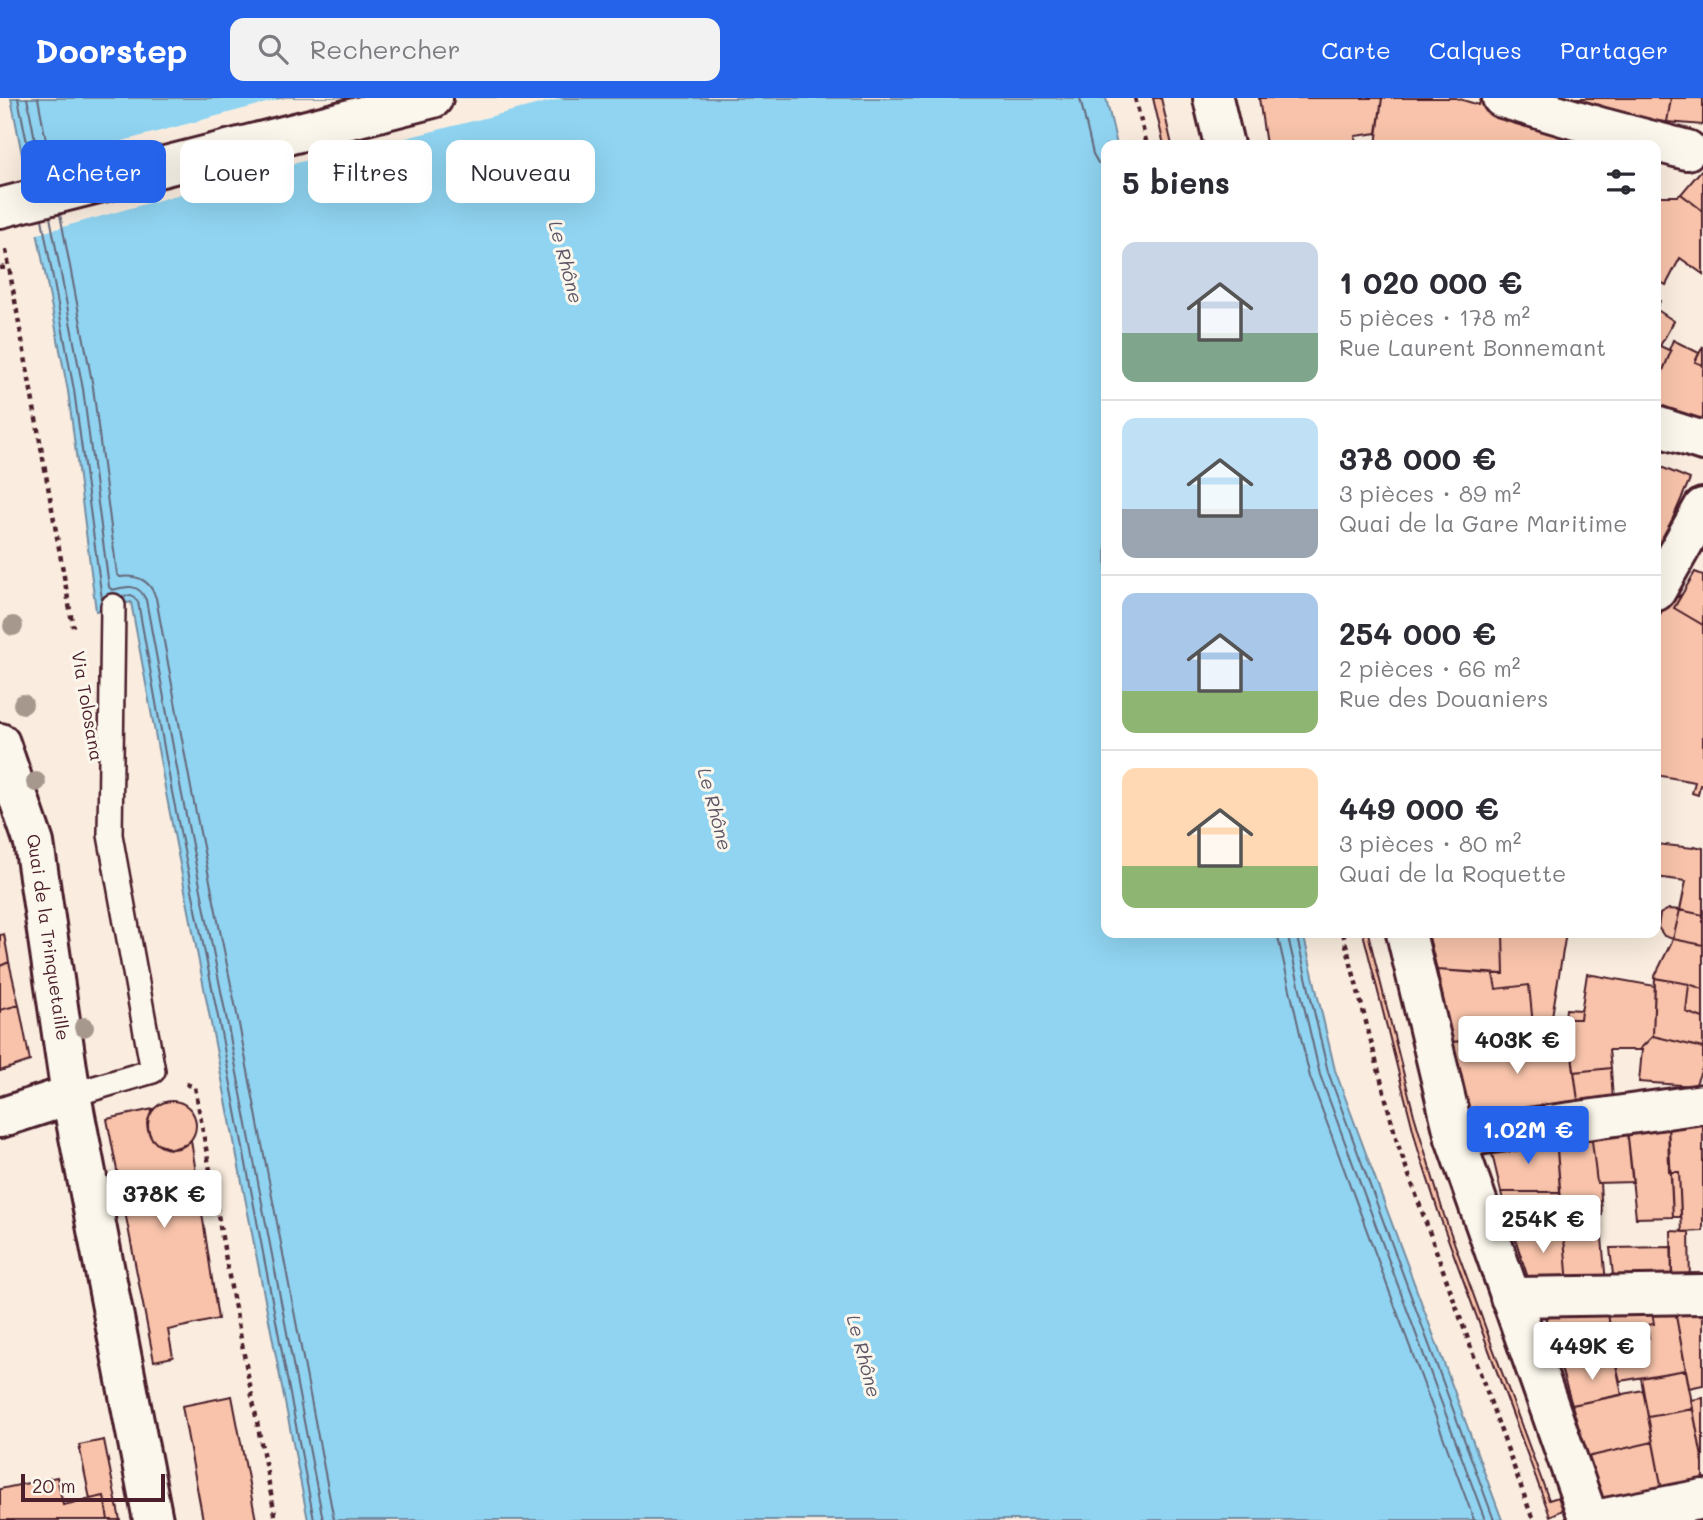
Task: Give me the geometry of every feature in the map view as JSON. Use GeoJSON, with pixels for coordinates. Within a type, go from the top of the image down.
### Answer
{"type":"FeatureCollection","features":[{"type":"Feature","properties":{"kind":"street"},"geometry":{"type":"LineString","coordinates":[[0,208],[433,98]]}},
{"type":"Feature","properties":{"kind":"street"},"geometry":{"type":"LineString","coordinates":[[1213,98],[1223,140]]}},
{"type":"Feature","properties":{"kind":"street"},"geometry":{"type":"LineString","coordinates":[[1503,98],[1640,140]]}},
{"type":"Feature","properties":{"kind":"street"},"geometry":{"type":"LineString","coordinates":[[1661,146],[1682,153]]}},
{"type":"Feature","properties":{"kind":"street"},"geometry":{"type":"LineString","coordinates":[[1661,428],[1703,441]]}},
{"type":"Feature","properties":{"kind":"street"},"geometry":{"type":"LineString","coordinates":[[1661,582],[1703,508]]}},
{"type":"Feature","properties":{"kind":"street","name":"Quai de la Trinquetaille"},"geometry":{"type":"LineString","coordinates":[[0,743],[34,843],[71,1095],[153,1520]]}},
{"type":"Feature","properties":{"kind":"street"},"geometry":{"type":"LineString","coordinates":[[1407,938],[1455,1138],[1589,1520]]}},
{"type":"Feature","properties":{"kind":"street"},"geometry":{"type":"LineString","coordinates":[[0,1118],[71,1095]]}},
{"type":"Feature","properties":{"kind":"street"},"geometry":{"type":"LineString","coordinates":[[1455,1138],[1703,1104]]}},
{"type":"Feature","properties":{"kind":"street"},"geometry":{"type":"LineString","coordinates":[[1510,1297],[1703,1294]]}},
{"type":"Feature","properties":{"kind":"street"},"geometry":{"type":"LineString","coordinates":[[1595,1520],[1703,1499]]}},
{"type":"Feature","properties":{"kind":"lane"},"geometry":{"type":"LineString","coordinates":[[71,1095],[153,1071],[110,835],[113,606]]}},
{"type":"Feature","properties":{"kind":"path"},"geometry":{"type":"LineString","coordinates":[[1135,98],[1146,140]]}},
{"type":"Feature","properties":{"kind":"path","name":"Via Tolosana"},"geometry":{"type":"LineString","coordinates":[[0,268],[9,267],[74,632]]}},
{"type":"Feature","properties":{"kind":"path"},"geometry":{"type":"LineString","coordinates":[[1344,938],[1397,1142],[1533,1520]]}},
{"type":"Feature","properties":{"kind":"path"},"geometry":{"type":"LineString","coordinates":[[153,1071],[195,1087],[276,1520]]}},
{"type":"Feature","properties":{"kind":"water","name":"Le Rhône"},"geometry":{"type":"Polygon","coordinates":[[[11,98],[1106,98],[1116,140],[1101,140],[1101,938],[1304,938],[1335,1070],[1502,1520],[308,1520],[131,602],[96,611],[68,391],[31,203],[166,203],[166,140],[21,140],[21,149],[11,98]]]}},
{"type":"Feature","properties":{"kind":"pier"},"geometry":{"type":"Polygon","coordinates":[[[285,98],[563,98],[398,140],[308,140],[308,160],[294,163],[294,140],[180,140],[180,194],[166,198],[166,140],[127,140],[285,98]]]}},
{"type":"Feature","properties":{"kind":"pier"},"geometry":{"type":"Polygon","coordinates":[[[28,203],[148,203],[34,235],[28,203]]]}},
{"type":"Feature","properties":{"kind":"building"},"geometry":{"type":"Polygon","coordinates":[[[1153,98],[1161,98],[1171,140],[1163,140],[1153,98]]]}},
{"type":"Feature","properties":{"kind":"building"},"geometry":{"type":"Polygon","coordinates":[[[1259,98],[1382,98],[1377,133],[1355,136],[1355,140],[1265,140],[1259,98]]]}},
{"type":"Feature","properties":{"kind":"building"},"geometry":{"type":"Polygon","coordinates":[[[1382,98],[1456,98],[1479,105],[1480,101],[1599,140],[1377,140],[1382,98]]]}},
{"type":"Feature","properties":{"kind":"building"},"geometry":{"type":"Polygon","coordinates":[[[1539,98],[1671,98],[1667,122],[1608,117],[1539,98]]]}},
{"type":"Feature","properties":{"kind":"building"},"geometry":{"type":"Polygon","coordinates":[[[1671,98],[1703,98],[1703,125],[1667,122],[1671,98]]]}},
{"type":"Feature","properties":{"kind":"building"},"geometry":{"type":"Polygon","coordinates":[[[1703,168],[1703,211],[1681,194],[1703,168]]]}},
{"type":"Feature","properties":{"kind":"building"},"geometry":{"type":"Polygon","coordinates":[[[1681,194],[1703,211],[1703,274],[1680,258],[1666,285],[1661,282],[1661,196],[1681,194]]]}},
{"type":"Feature","properties":{"kind":"building"},"geometry":{"type":"Polygon","coordinates":[[[1661,312],[1674,321],[1661,344],[1661,312]]]}},
{"type":"Feature","properties":{"kind":"building"},"geometry":{"type":"Polygon","coordinates":[[[1673,340],[1699,353],[1695,362],[1703,365],[1703,423],[1661,405],[1661,372],[1671,351],[1669,350],[1673,340]]]}},
{"type":"Feature","properties":{"kind":"building"},"geometry":{"type":"Polygon","coordinates":[[[1661,346],[1671,351],[1661,372],[1661,346]]]}},
{"type":"Feature","properties":{"kind":"building"},"geometry":{"type":"Polygon","coordinates":[[[1703,346],[1703,365],[1695,362],[1703,346]]]}},
{"type":"Feature","properties":{"kind":"building"},"geometry":{"type":"Polygon","coordinates":[[[1661,467],[1690,479],[1661,545],[1661,467]]]}},
{"type":"Feature","properties":{"kind":"building"},"geometry":{"type":"Polygon","coordinates":[[[1695,572],[1703,575],[1703,625],[1674,608],[1695,572]]]}},
{"type":"Feature","properties":{"kind":"building"},"geometry":{"type":"Polygon","coordinates":[[[1682,594],[1674,608],[1703,625],[1703,785],[1700,785],[1698,795],[1692,793],[1695,782],[1661,776],[1661,613],[1664,606],[1682,594]]]}},
{"type":"Feature","properties":{"kind":"building"},"geometry":{"type":"Polygon","coordinates":[[[1661,845],[1703,848],[1703,915],[1680,910],[1686,881],[1661,878],[1661,845]]]}},
{"type":"Feature","properties":{"kind":"building"},"geometry":{"type":"Polygon","coordinates":[[[1669,909],[1680,910],[1673,939],[1664,936],[1661,932],[1661,913],[1669,909]]]}},
{"type":"Feature","properties":{"kind":"building"},"geometry":{"type":"Polygon","coordinates":[[[1680,910],[1703,915],[1703,945],[1673,939],[1680,910]]]}},
{"type":"Feature","properties":{"kind":"building"},"geometry":{"type":"Polygon","coordinates":[[[4,934],[9,962],[0,966],[0,935],[4,934]]]}},
{"type":"Feature","properties":{"kind":"building"},"geometry":{"type":"Polygon","coordinates":[[[1364,938],[1369,938],[1414,1115],[1444,1215],[1549,1500],[1558,1497],[1563,1510],[1550,1516],[1440,1217],[1418,1149],[1364,938]]]}},
{"type":"Feature","properties":{"kind":"building"},"geometry":{"type":"Polygon","coordinates":[[[1429,938],[1503,938],[1504,974],[1437,970],[1429,938]]]}},
{"type":"Feature","properties":{"kind":"building"},"geometry":{"type":"Polygon","coordinates":[[[1503,938],[1565,938],[1549,1034],[1534,1035],[1529,985],[1496,989],[1493,974],[1504,974],[1503,938]]]}},
{"type":"Feature","properties":{"kind":"building"},"geometry":{"type":"Polygon","coordinates":[[[1673,939],[1703,945],[1703,989],[1654,978],[1673,939]]]}},
{"type":"Feature","properties":{"kind":"building"},"geometry":{"type":"Polygon","coordinates":[[[9,962],[19,1005],[0,1010],[0,966],[9,962]]]}},
{"type":"Feature","properties":{"kind":"building"},"geometry":{"type":"Polygon","coordinates":[[[1437,970],[1493,974],[1496,989],[1529,985],[1534,1035],[1452,1042],[1437,970]]]}},
{"type":"Feature","properties":{"kind":"building"},"geometry":{"type":"Polygon","coordinates":[[[1587,974],[1655,986],[1653,1036],[1639,1050],[1609,1050],[1611,1068],[1574,1072],[1567,1032],[1569,1019],[1580,1019],[1587,974]]]}},
{"type":"Feature","properties":{"kind":"building"},"geometry":{"type":"Polygon","coordinates":[[[1655,978],[1689,984],[1686,1012],[1703,1018],[1703,1048],[1653,1036],[1655,978]]]}},
{"type":"Feature","properties":{"kind":"building"},"geometry":{"type":"Polygon","coordinates":[[[1689,984],[1703,989],[1703,1018],[1686,1012],[1689,984]]]}},
{"type":"Feature","properties":{"kind":"building"},"geometry":{"type":"Polygon","coordinates":[[[19,1005],[30,1061],[0,1071],[0,1010],[19,1005]]]}},
{"type":"Feature","properties":{"kind":"building"},"geometry":{"type":"Polygon","coordinates":[[[1566,1009],[1581,1010],[1580,1019],[1565,1019],[1566,1009]]]}},
{"type":"Feature","properties":{"kind":"building"},"geometry":{"type":"Polygon","coordinates":[[[1569,1032],[1579,1108],[1469,1123],[1452,1042],[1569,1032]]]}},
{"type":"Feature","properties":{"kind":"building"},"geometry":{"type":"Polygon","coordinates":[[[1653,1036],[1703,1048],[1703,1066],[1695,1086],[1639,1082],[1642,1050],[1639,1050],[1653,1036]]]}},
{"type":"Feature","properties":{"kind":"building"},"geometry":{"type":"Polygon","coordinates":[[[1611,1068],[1613,1102],[1579,1108],[1574,1072],[1611,1068]]]}},
{"type":"Feature","properties":{"kind":"building"},"geometry":{"type":"Polygon","coordinates":[[[172,1101],[181,1102],[189,1108],[195,1116],[195,1134],[189,1142],[181,1148],[172,1149],[163,1148],[155,1142],[149,1134],[148,1125],[149,1116],[155,1108],[163,1102],[172,1101]]]}},
{"type":"Feature","properties":{"kind":"building"},"geometry":{"type":"Polygon","coordinates":[[[153,1109],[147,1123],[151,1138],[157,1144],[172,1149],[191,1140],[218,1319],[168,1330],[173,1357],[154,1361],[107,1119],[153,1109]]]}},
{"type":"Feature","properties":{"kind":"building"},"geometry":{"type":"Polygon","coordinates":[[[1703,1121],[1703,1231],[1682,1232],[1679,1172],[1669,1172],[1668,1124],[1703,1121]]]}},
{"type":"Feature","properties":{"kind":"building"},"geometry":{"type":"Polygon","coordinates":[[[1668,1124],[1673,1217],[1636,1218],[1627,1128],[1668,1124]]]}},
{"type":"Feature","properties":{"kind":"building"},"geometry":{"type":"Polygon","coordinates":[[[1627,1128],[1633,1182],[1597,1183],[1591,1132],[1627,1128]]]}},
{"type":"Feature","properties":{"kind":"building"},"geometry":{"type":"Polygon","coordinates":[[[1591,1132],[1597,1183],[1600,1183],[1602,1215],[1563,1226],[1556,1136],[1591,1132]]]}},
{"type":"Feature","properties":{"kind":"building"},"geometry":{"type":"Polygon","coordinates":[[[1556,1136],[1560,1192],[1501,1192],[1490,1145],[1556,1136]]]}},
{"type":"Feature","properties":{"kind":"building"},"geometry":{"type":"Polygon","coordinates":[[[1671,1172],[1679,1172],[1681,1217],[1673,1217],[1671,1172]]]}},
{"type":"Feature","properties":{"kind":"building"},"geometry":{"type":"Polygon","coordinates":[[[1501,1192],[1560,1192],[1563,1226],[1511,1229],[1501,1192]]]}},
{"type":"Feature","properties":{"kind":"building"},"geometry":{"type":"Polygon","coordinates":[[[1600,1215],[1606,1284],[1568,1284],[1563,1226],[1600,1215]]]}},
{"type":"Feature","properties":{"kind":"building"},"geometry":{"type":"Polygon","coordinates":[[[1563,1226],[1568,1284],[1531,1287],[1512,1229],[1563,1226]]]}},
{"type":"Feature","properties":{"kind":"building"},"geometry":{"type":"Polygon","coordinates":[[[1671,1231],[1689,1232],[1690,1284],[1672,1284],[1671,1231]]]}},
{"type":"Feature","properties":{"kind":"building"},"geometry":{"type":"Polygon","coordinates":[[[1672,1247],[1672,1284],[1614,1284],[1610,1248],[1672,1247]]]}},
{"type":"Feature","properties":{"kind":"building"},"geometry":{"type":"Polygon","coordinates":[[[1674,1305],[1703,1305],[1703,1385],[1689,1388],[1674,1305]]]}},
{"type":"Feature","properties":{"kind":"building"},"geometry":{"type":"Polygon","coordinates":[[[1674,1305],[1686,1370],[1620,1381],[1615,1360],[1643,1356],[1641,1340],[1649,1338],[1647,1325],[1654,1324],[1651,1306],[1674,1305]]]}},
{"type":"Feature","properties":{"kind":"building"},"geometry":{"type":"Polygon","coordinates":[[[1651,1306],[1654,1324],[1647,1325],[1649,1338],[1641,1340],[1643,1356],[1615,1360],[1607,1307],[1651,1306]]]}},
{"type":"Feature","properties":{"kind":"building"},"geometry":{"type":"Polygon","coordinates":[[[1607,1307],[1615,1360],[1561,1368],[1543,1310],[1607,1307]]]}},
{"type":"Feature","properties":{"kind":"building"},"geometry":{"type":"Polygon","coordinates":[[[1615,1360],[1622,1395],[1572,1405],[1561,1368],[1615,1360]]]}},
{"type":"Feature","properties":{"kind":"building"},"geometry":{"type":"Polygon","coordinates":[[[1686,1370],[1693,1409],[1648,1417],[1641,1378],[1686,1370]]]}},
{"type":"Feature","properties":{"kind":"building"},"geometry":{"type":"Polygon","coordinates":[[[1643,1390],[1653,1442],[1587,1457],[1572,1405],[1643,1390]]]}},
{"type":"Feature","properties":{"kind":"building"},"geometry":{"type":"Polygon","coordinates":[[[232,1396],[256,1520],[203,1520],[182,1406],[232,1396]]]}},
{"type":"Feature","properties":{"kind":"building"},"geometry":{"type":"Polygon","coordinates":[[[1703,1398],[1703,1463],[1691,1400],[1703,1398]]]}},
{"type":"Feature","properties":{"kind":"building"},"geometry":{"type":"Polygon","coordinates":[[[1693,1409],[1703,1463],[1703,1482],[1662,1490],[1648,1417],[1693,1409]]]}},
{"type":"Feature","properties":{"kind":"building"},"geometry":{"type":"Polygon","coordinates":[[[104,1440],[120,1520],[108,1520],[104,1496],[90,1499],[79,1445],[104,1440]]]}},
{"type":"Feature","properties":{"kind":"building"},"geometry":{"type":"Polygon","coordinates":[[[1653,1442],[1662,1490],[1600,1503],[1587,1457],[1653,1442]]]}},
{"type":"Feature","properties":{"kind":"building"},"geometry":{"type":"Polygon","coordinates":[[[57,1477],[63,1505],[104,1496],[108,1520],[0,1520],[0,1489],[57,1477]]]}}]}
